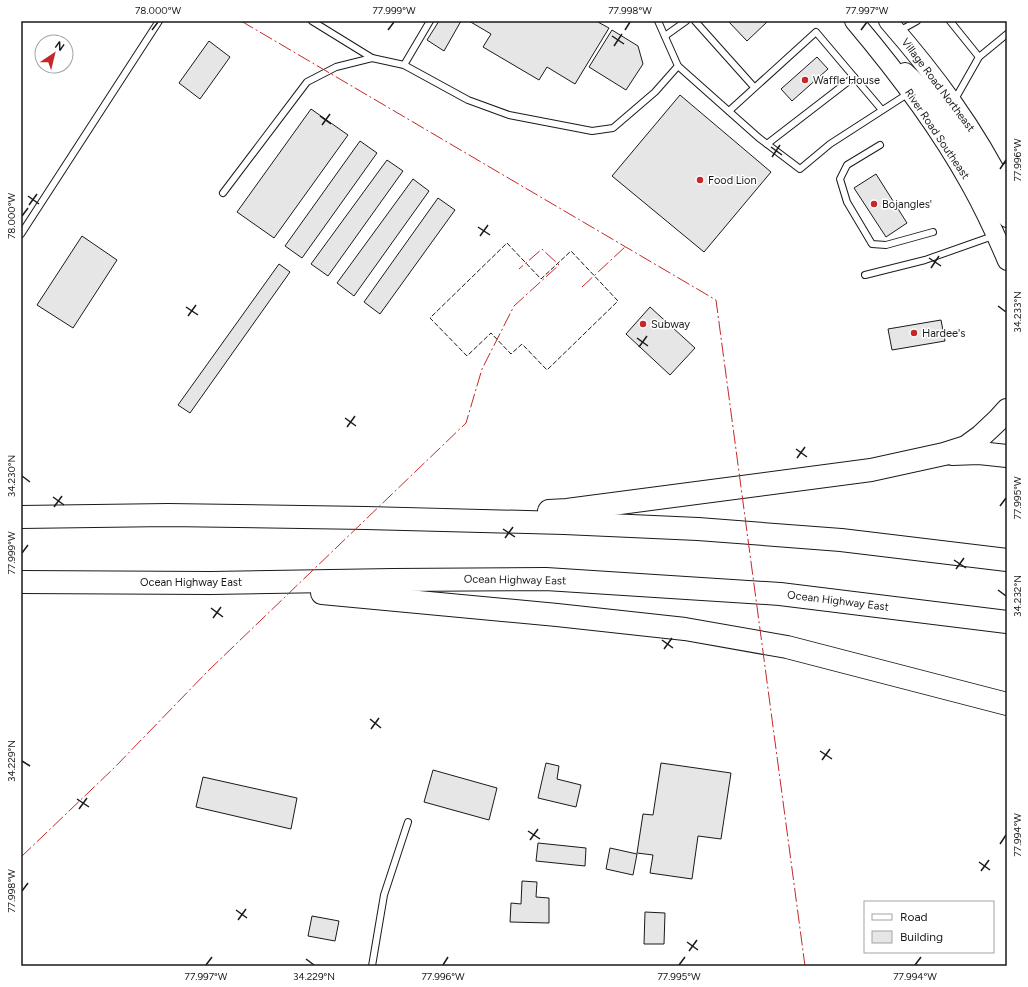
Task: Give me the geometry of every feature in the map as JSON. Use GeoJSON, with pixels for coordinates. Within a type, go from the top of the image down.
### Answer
{"type":"FeatureCollection","features":[{"type":"Feature","properties":{"kind":"highway"},"geometry":{"type":"LineString","coordinates":[[366,518],[567,510],[871,470],[944,454],[966,447],[998,420],[1007,410]]}},
{"type":"Feature","properties":{"kind":"highway"},"geometry":{"type":"LineString","coordinates":[[944,454],[979,453],[1007,456]]}},
{"type":"Feature","properties":{"kind":"highway"},"geometry":{"type":"LineString","coordinates":[[21,517],[168,515],[564,523],[698,529],[841,540],[1007,560]]}},
{"type":"Feature","properties":{"kind":"highway","name":"Ocean Highway East"},"geometry":{"type":"LineString","coordinates":[[21,582],[211,583],[546,579],[780,594],[1007,622]]}},
{"type":"Feature","properties":{"kind":"highway"},"geometry":{"type":"LineString","coordinates":[[211,583],[557,614],[685,629],[787,647],[1004,704]]}},
{"type":"Feature","properties":{"kind":"main road"},"geometry":{"type":"LineString","coordinates":[[854,21],[866,36],[920,85],[931,98],[962,143],[1007,218]]}},
{"type":"Feature","properties":{"kind":"main road","name":"Village Road Northeast"},"geometry":{"type":"LineString","coordinates":[[893,27],[925,64],[954,102],[979,141],[1002,169],[1007,193]]}},
{"type":"Feature","properties":{"kind":"main road","name":"River Road Southeast"},"geometry":{"type":"LineString","coordinates":[[866,36],[910,93],[960,166],[971,185],[1007,261]]}},
{"type":"Feature","properties":{"kind":"lane"},"geometry":{"type":"LineString","coordinates":[[21,234],[160,21]]}},
{"type":"Feature","properties":{"kind":"lane"},"geometry":{"type":"LineString","coordinates":[[312,21],[372,58],[404,65],[468,100],[509,115],[592,131],[613,128],[655,92],[678,66]]}},
{"type":"Feature","properties":{"kind":"lane"},"geometry":{"type":"LineString","coordinates":[[404,65],[430,21]]}},
{"type":"Feature","properties":{"kind":"lane"},"geometry":{"type":"LineString","coordinates":[[658,21],[678,66],[767,144],[800,169],[830,144],[910,93]]}},
{"type":"Feature","properties":{"kind":"lane"},"geometry":{"type":"LineString","coordinates":[[665,36],[686,21]]}},
{"type":"Feature","properties":{"kind":"lane"},"geometry":{"type":"LineString","coordinates":[[695,21],[754,88]]}},
{"type":"Feature","properties":{"kind":"lane"},"geometry":{"type":"LineString","coordinates":[[893,27],[917,21]]}},
{"type":"Feature","properties":{"kind":"lane"},"geometry":{"type":"LineString","coordinates":[[950,21],[979,57]]}},
{"type":"Feature","properties":{"kind":"lane"},"geometry":{"type":"LineString","coordinates":[[729,111],[816,32],[882,110]]}},
{"type":"Feature","properties":{"kind":"lane"},"geometry":{"type":"LineString","coordinates":[[954,102],[979,57],[1007,34]]}},
{"type":"Feature","properties":{"kind":"lane"},"geometry":{"type":"LineString","coordinates":[[223,193],[307,82],[336,67],[372,58]]}},
{"type":"Feature","properties":{"kind":"lane"},"geometry":{"type":"LineString","coordinates":[[767,144],[854,77]]}},
{"type":"Feature","properties":{"kind":"lane"},"geometry":{"type":"LineString","coordinates":[[880,145],[847,165],[840,179],[847,202],[868,238],[872,244],[886,245],[933,232]]}},
{"type":"Feature","properties":{"kind":"lane"},"geometry":{"type":"LineString","coordinates":[[865,275],[925,260],[996,236]]}},
{"type":"Feature","properties":{"kind":"lane"},"geometry":{"type":"LineString","coordinates":[[372,966],[384,895],[408,822]]}},
{"type":"Feature","properties":{"kind":"building"},"geometry":{"type":"Polygon","coordinates":[[[439,21],[461,21],[444,51],[427,40],[439,21]]]}},
{"type":"Feature","properties":{"kind":"building"},"geometry":{"type":"Polygon","coordinates":[[[469,21],[596,21],[609,28],[575,84],[547,67],[539,80],[483,47],[491,34],[469,21]]]}},
{"type":"Feature","properties":{"kind":"building"},"geometry":{"type":"Polygon","coordinates":[[[728,21],[768,21],[747,41],[728,21]]]}},
{"type":"Feature","properties":{"kind":"building"},"geometry":{"type":"Polygon","coordinates":[[[612,30],[638,46],[643,64],[626,90],[589,67],[612,30]]]}},
{"type":"Feature","properties":{"kind":"building"},"geometry":{"type":"Polygon","coordinates":[[[209,41],[230,57],[200,99],[179,83],[209,41]]]}},
{"type":"Feature","properties":{"kind":"building"},"geometry":{"type":"Polygon","coordinates":[[[817,57],[828,69],[792,101],[781,89],[817,57]]]}},
{"type":"Feature","properties":{"kind":"building"},"geometry":{"type":"Polygon","coordinates":[[[680,95],[771,172],[704,252],[612,176],[680,95]]]}},
{"type":"Feature","properties":{"kind":"building"},"geometry":{"type":"Polygon","coordinates":[[[311,109],[348,135],[274,238],[237,212],[311,109]]]}},
{"type":"Feature","properties":{"kind":"building"},"geometry":{"type":"Polygon","coordinates":[[[360,141],[377,153],[302,258],[285,246],[360,141]]]}},
{"type":"Feature","properties":{"kind":"building"},"geometry":{"type":"Polygon","coordinates":[[[387,160],[403,171],[328,276],[311,264],[387,160]]]}},
{"type":"Feature","properties":{"kind":"building"},"geometry":{"type":"Polygon","coordinates":[[[876,174],[907,223],[886,237],[854,188],[876,174]]]}},
{"type":"Feature","properties":{"kind":"building"},"geometry":{"type":"Polygon","coordinates":[[[413,179],[429,191],[354,296],[337,283],[413,179]]]}},
{"type":"Feature","properties":{"kind":"building"},"geometry":{"type":"Polygon","coordinates":[[[438,198],[455,210],[380,314],[364,302],[438,198]]]}},
{"type":"Feature","properties":{"kind":"building"},"geometry":{"type":"Polygon","coordinates":[[[82,236],[117,260],[73,328],[37,305],[82,236]]]}},
{"type":"Feature","properties":{"kind":"building"},"geometry":{"type":"Polygon","coordinates":[[[279,264],[290,272],[190,413],[178,405],[279,264]]]}},
{"type":"Feature","properties":{"kind":"building"},"geometry":{"type":"Polygon","coordinates":[[[650,307],[695,348],[670,375],[626,334],[650,307]]]}},
{"type":"Feature","properties":{"kind":"building"},"geometry":{"type":"Polygon","coordinates":[[[941,320],[945,341],[892,350],[888,329],[941,320]]]}},
{"type":"Feature","properties":{"kind":"building"},"geometry":{"type":"Polygon","coordinates":[[[546,763],[559,766],[557,779],[581,785],[576,807],[538,798],[546,763]]]}},
{"type":"Feature","properties":{"kind":"building"},"geometry":{"type":"Polygon","coordinates":[[[661,763],[731,773],[721,839],[698,836],[692,879],[650,873],[653,855],[637,853],[643,814],[653,815],[661,763]]]}},
{"type":"Feature","properties":{"kind":"building"},"geometry":{"type":"Polygon","coordinates":[[[433,770],[497,788],[489,820],[424,802],[433,770]]]}},
{"type":"Feature","properties":{"kind":"building"},"geometry":{"type":"Polygon","coordinates":[[[203,777],[297,798],[291,829],[196,807],[203,777]]]}},
{"type":"Feature","properties":{"kind":"building"},"geometry":{"type":"Polygon","coordinates":[[[538,843],[586,848],[585,866],[536,861],[538,843]]]}},
{"type":"Feature","properties":{"kind":"building"},"geometry":{"type":"Polygon","coordinates":[[[610,848],[637,854],[633,875],[606,869],[610,848]]]}},
{"type":"Feature","properties":{"kind":"building"},"geometry":{"type":"Polygon","coordinates":[[[522,881],[537,882],[536,897],[549,898],[549,923],[510,922],[511,903],[521,904],[522,881]]]}},
{"type":"Feature","properties":{"kind":"building"},"geometry":{"type":"Polygon","coordinates":[[[645,912],[665,913],[664,944],[644,944],[645,912]]]}},
{"type":"Feature","properties":{"kind":"building"},"geometry":{"type":"Polygon","coordinates":[[[312,916],[339,921],[335,941],[308,936],[312,916]]]}},
{"type":"Feature","properties":{"kind":"fence"},"geometry":{"type":"LineString","coordinates":[[507,243],[541,279],[571,251],[618,301],[547,370],[522,344],[511,354],[491,333],[467,356],[430,318],[507,243]]}},
{"type":"Feature","properties":{"kind":"power"},"geometry":{"type":"LineString","coordinates":[[241,21],[716,300],[805,966]]}},
{"type":"Feature","properties":{"kind":"power"},"geometry":{"type":"LineString","coordinates":[[582,287],[626,246]]}},
{"type":"Feature","properties":{"kind":"power"},"geometry":{"type":"LineString","coordinates":[[21,857],[114,768],[209,670],[466,423],[482,369],[514,306],[559,265],[542,249],[519,269]]}},
{"type":"Feature","properties":{"kind":"place","name":"Waffle House"},"geometry":{"type":"Point","coordinates":[805,80]}},
{"type":"Feature","properties":{"kind":"place","name":"Food Lion"},"geometry":{"type":"Point","coordinates":[700,180]}},
{"type":"Feature","properties":{"kind":"place","name":"Bojangles'"},"geometry":{"type":"Point","coordinates":[874,204]}},
{"type":"Feature","properties":{"kind":"place","name":"Subway"},"geometry":{"type":"Point","coordinates":[643,324]}},
{"type":"Feature","properties":{"kind":"place","name":"Hardee's"},"geometry":{"type":"Point","coordinates":[914,333]}}]}
